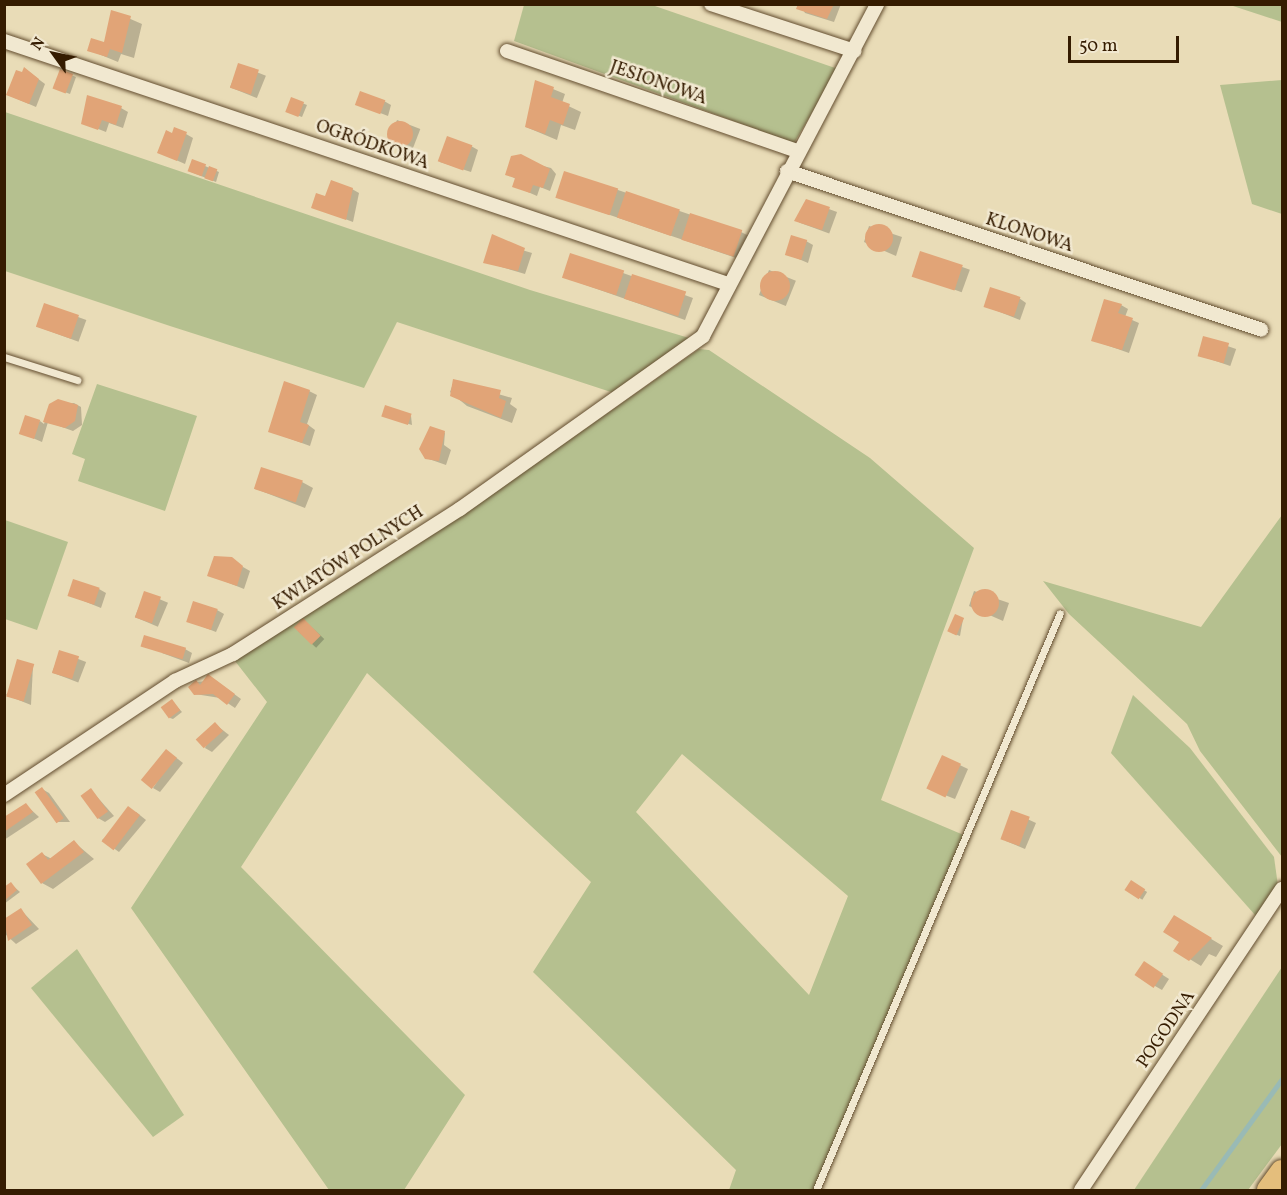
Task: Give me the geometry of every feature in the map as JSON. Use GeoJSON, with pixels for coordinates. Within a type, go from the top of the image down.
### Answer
{"type":"FeatureCollection","features":[{"type":"Feature","properties":{"kind":"highway"},"geometry":{"type":"LineString","coordinates":[[1269,1191],[1282,1172]]}},
{"type":"Feature","properties":{"kind":"street"},"geometry":{"type":"LineString","coordinates":[[711,4],[855,51]]}},
{"type":"Feature","properties":{"kind":"street"},"geometry":{"type":"LineString","coordinates":[[728,284],[787,171],[855,51],[878,4]]}},
{"type":"Feature","properties":{"kind":"street","name":"OGRÓDKOWA"},"geometry":{"type":"LineString","coordinates":[[4,41],[728,284]]}},
{"type":"Feature","properties":{"kind":"street","name":"JESIONOWA"},"geometry":{"type":"LineString","coordinates":[[507,51],[798,151]]}},
{"type":"Feature","properties":{"kind":"street","name":"KLONOWA"},"geometry":{"type":"LineString","coordinates":[[787,171],[1261,330]]}},
{"type":"Feature","properties":{"kind":"street","name":"KWIATÓW POLNYCH"},"geometry":{"type":"LineString","coordinates":[[4,795],[175,681],[233,654],[460,509],[703,336],[728,284]]}},
{"type":"Feature","properties":{"kind":"street","name":"POGODNA"},"geometry":{"type":"LineString","coordinates":[[1081,1191],[1282,889]]}},
{"type":"Feature","properties":{"kind":"lane"},"geometry":{"type":"LineString","coordinates":[[4,357],[77,380]]}},
{"type":"Feature","properties":{"kind":"lane"},"geometry":{"type":"LineString","coordinates":[[816,1191],[1060,613]]}},
{"type":"Feature","properties":{"kind":"green space"},"geometry":{"type":"Polygon","coordinates":[[[524,5],[652,5],[838,69],[794,143],[514,41],[524,5]]]}},
{"type":"Feature","properties":{"kind":"green space"},"geometry":{"type":"Polygon","coordinates":[[[1230,5],[1282,5],[1282,22],[1230,5]]]}},
{"type":"Feature","properties":{"kind":"green space"},"geometry":{"type":"Polygon","coordinates":[[[1282,80],[1282,214],[1252,204],[1220,85],[1282,80]]]}},
{"type":"Feature","properties":{"kind":"green space"},"geometry":{"type":"Polygon","coordinates":[[[5,112],[530,290],[689,338],[614,393],[397,322],[364,388],[170,326],[5,271],[5,112]]]}},
{"type":"Feature","properties":{"kind":"green space"},"geometry":{"type":"Polygon","coordinates":[[[699,349],[709,350],[870,458],[974,548],[881,800],[966,836],[816,1190],[729,1190],[736,1170],[533,972],[591,882],[367,673],[241,867],[465,1095],[404,1190],[329,1190],[131,908],[267,702],[235,661],[464,514],[699,349]],[[682,754],[636,812],[809,995],[848,896],[682,754]]]}},
{"type":"Feature","properties":{"kind":"green space"},"geometry":{"type":"Polygon","coordinates":[[[97,384],[197,416],[165,511],[78,481],[85,459],[72,454],[97,384]]]}},
{"type":"Feature","properties":{"kind":"green space"},"geometry":{"type":"Polygon","coordinates":[[[1282,515],[1282,857],[1200,751],[1187,724],[1069,614],[1043,581],[1201,627],[1282,515]]]}},
{"type":"Feature","properties":{"kind":"green space"},"geometry":{"type":"Polygon","coordinates":[[[5,520],[68,542],[37,630],[5,619],[5,520]]]}},
{"type":"Feature","properties":{"kind":"green space"},"geometry":{"type":"Polygon","coordinates":[[[1133,695],[1190,748],[1274,857],[1278,886],[1256,916],[1111,753],[1133,695]]]}},
{"type":"Feature","properties":{"kind":"green space"},"geometry":{"type":"Polygon","coordinates":[[[77,949],[184,1115],[153,1137],[31,988],[77,949]]]}},
{"type":"Feature","properties":{"kind":"green space"},"geometry":{"type":"Polygon","coordinates":[[[1282,967],[1282,1144],[1248,1190],[1134,1190],[1282,967]]]}},
{"type":"Feature","properties":{"kind":"building"},"geometry":{"type":"Polygon","coordinates":[[[798,4],[834,4],[827,19],[796,9],[798,4]]]}},
{"type":"Feature","properties":{"kind":"building"},"geometry":{"type":"Polygon","coordinates":[[[111,10],[131,16],[122,53],[110,49],[107,57],[87,51],[91,38],[104,42],[111,10]]]}},
{"type":"Feature","properties":{"kind":"building"},"geometry":{"type":"Polygon","coordinates":[[[238,63],[259,70],[251,95],[230,88],[238,63]]]}},
{"type":"Feature","properties":{"kind":"building"},"geometry":{"type":"Polygon","coordinates":[[[24,67],[39,79],[29,104],[6,95],[16,70],[22,72],[24,67]]]}},
{"type":"Feature","properties":{"kind":"building"},"geometry":{"type":"Polygon","coordinates":[[[60,69],[73,74],[66,94],[52,89],[60,69]]]}},
{"type":"Feature","properties":{"kind":"building"},"geometry":{"type":"Polygon","coordinates":[[[535,80],[554,87],[551,97],[570,104],[563,125],[550,120],[545,134],[525,127],[535,80]]]}},
{"type":"Feature","properties":{"kind":"building"},"geometry":{"type":"Polygon","coordinates":[[[360,91],[385,100],[380,114],[355,105],[360,91]]]}},
{"type":"Feature","properties":{"kind":"building"},"geometry":{"type":"Polygon","coordinates":[[[87,95],[122,106],[116,125],[102,120],[98,130],[81,124],[87,95]]]}},
{"type":"Feature","properties":{"kind":"building"},"geometry":{"type":"Polygon","coordinates":[[[291,97],[304,102],[298,117],[285,112],[291,97]]]}},
{"type":"Feature","properties":{"kind":"building"},"geometry":{"type":"Polygon","coordinates":[[[400,121],[409,125],[413,134],[409,143],[400,147],[391,143],[387,134],[391,125],[400,121]]]}},
{"type":"Feature","properties":{"kind":"building"},"geometry":{"type":"Polygon","coordinates":[[[174,127],[187,132],[177,161],[157,153],[166,130],[172,133],[174,127]]]}},
{"type":"Feature","properties":{"kind":"building"},"geometry":{"type":"Polygon","coordinates":[[[447,136],[472,145],[463,171],[438,161],[447,136]]]}},
{"type":"Feature","properties":{"kind":"building"},"geometry":{"type":"Polygon","coordinates":[[[521,154],[550,169],[543,188],[533,185],[530,193],[512,187],[515,178],[505,175],[511,156],[521,154]]]}},
{"type":"Feature","properties":{"kind":"building"},"geometry":{"type":"Polygon","coordinates":[[[192,159],[206,164],[202,176],[188,171],[192,159]]]}},
{"type":"Feature","properties":{"kind":"building"},"geometry":{"type":"Polygon","coordinates":[[[209,166],[217,169],[213,181],[204,178],[209,166]]]}},
{"type":"Feature","properties":{"kind":"building"},"geometry":{"type":"Polygon","coordinates":[[[564,171],[618,189],[610,215],[555,198],[564,171]]]}},
{"type":"Feature","properties":{"kind":"building"},"geometry":{"type":"Polygon","coordinates":[[[331,180],[353,188],[346,220],[311,208],[316,193],[325,196],[331,180]]]}},
{"type":"Feature","properties":{"kind":"building"},"geometry":{"type":"Polygon","coordinates":[[[626,191],[680,210],[671,236],[617,217],[626,191]]]}},
{"type":"Feature","properties":{"kind":"building"},"geometry":{"type":"Polygon","coordinates":[[[806,199],[830,207],[822,230],[794,221],[806,199]]]}},
{"type":"Feature","properties":{"kind":"building"},"geometry":{"type":"Polygon","coordinates":[[[690,213],[742,230],[734,257],[681,240],[690,213]]]}},
{"type":"Feature","properties":{"kind":"building"},"geometry":{"type":"Polygon","coordinates":[[[879,224],[889,228],[893,238],[889,248],[879,252],[869,248],[865,238],[869,228],[879,224]]]}},
{"type":"Feature","properties":{"kind":"building"},"geometry":{"type":"Polygon","coordinates":[[[492,234],[525,248],[518,271],[483,263],[492,234]]]}},
{"type":"Feature","properties":{"kind":"building"},"geometry":{"type":"Polygon","coordinates":[[[791,235],[807,240],[801,260],[785,255],[791,235]]]}},
{"type":"Feature","properties":{"kind":"building"},"geometry":{"type":"Polygon","coordinates":[[[920,251],[963,265],[954,291],[912,277],[920,251]]]}},
{"type":"Feature","properties":{"kind":"building"},"geometry":{"type":"Polygon","coordinates":[[[570,253],[624,271],[616,295],[562,278],[570,253]]]}},
{"type":"Feature","properties":{"kind":"building"},"geometry":{"type":"Polygon","coordinates":[[[775,271],[786,275],[790,286],[786,297],[775,301],[764,297],[760,286],[764,275],[775,271]]]}},
{"type":"Feature","properties":{"kind":"building"},"geometry":{"type":"Polygon","coordinates":[[[632,274],[686,292],[678,316],[624,299],[632,274]]]}},
{"type":"Feature","properties":{"kind":"building"},"geometry":{"type":"Polygon","coordinates":[[[990,287],[1020,297],[1014,317],[984,307],[990,287]]]}},
{"type":"Feature","properties":{"kind":"building"},"geometry":{"type":"Polygon","coordinates":[[[1104,299],[1122,304],[1118,313],[1133,318],[1122,350],[1091,341],[1104,299]]]}},
{"type":"Feature","properties":{"kind":"building"},"geometry":{"type":"Polygon","coordinates":[[[44,303],[79,315],[71,339],[36,327],[44,303]]]}},
{"type":"Feature","properties":{"kind":"building"},"geometry":{"type":"Polygon","coordinates":[[[1203,336],[1229,343],[1224,363],[1198,356],[1203,336]]]}},
{"type":"Feature","properties":{"kind":"building"},"geometry":{"type":"Polygon","coordinates":[[[453,379],[501,390],[499,398],[506,401],[501,418],[450,396],[453,379]]]}},
{"type":"Feature","properties":{"kind":"building"},"geometry":{"type":"Polygon","coordinates":[[[284,381],[310,390],[300,422],[309,425],[302,443],[268,432],[284,381]]]}},
{"type":"Feature","properties":{"kind":"building"},"geometry":{"type":"Polygon","coordinates":[[[58,399],[78,405],[75,421],[65,428],[43,422],[49,404],[58,399]]]}},
{"type":"Feature","properties":{"kind":"building"},"geometry":{"type":"Polygon","coordinates":[[[385,405],[412,414],[408,425],[381,416],[385,405]]]}},
{"type":"Feature","properties":{"kind":"building"},"geometry":{"type":"Polygon","coordinates":[[[25,415],[40,420],[34,439],[19,434],[25,415]]]}},
{"type":"Feature","properties":{"kind":"building"},"geometry":{"type":"Polygon","coordinates":[[[430,426],[445,431],[439,461],[425,459],[419,449],[430,426]]]}},
{"type":"Feature","properties":{"kind":"building"},"geometry":{"type":"Polygon","coordinates":[[[261,467],[303,481],[296,502],[254,489],[261,467]]]}},
{"type":"Feature","properties":{"kind":"building"},"geometry":{"type":"Polygon","coordinates":[[[214,556],[232,557],[243,566],[237,586],[207,576],[214,556]]]}},
{"type":"Feature","properties":{"kind":"building"},"geometry":{"type":"Polygon","coordinates":[[[73,579],[100,588],[94,605],[67,596],[73,579]]]}},
{"type":"Feature","properties":{"kind":"building"},"geometry":{"type":"Polygon","coordinates":[[[985,589],[995,593],[999,603],[995,613],[985,617],[975,613],[971,603],[975,593],[985,589]]]}},
{"type":"Feature","properties":{"kind":"building"},"geometry":{"type":"Polygon","coordinates":[[[144,591],[161,597],[152,623],[135,617],[144,591]]]}},
{"type":"Feature","properties":{"kind":"building"},"geometry":{"type":"Polygon","coordinates":[[[193,601],[218,609],[211,630],[186,622],[193,601]]]}},
{"type":"Feature","properties":{"kind":"building"},"geometry":{"type":"Polygon","coordinates":[[[955,614],[964,618],[956,635],[947,631],[955,614]]]}},
{"type":"Feature","properties":{"kind":"building"},"geometry":{"type":"Polygon","coordinates":[[[303,618],[321,636],[311,645],[294,627],[303,618]]]}},
{"type":"Feature","properties":{"kind":"building"},"geometry":{"type":"Polygon","coordinates":[[[144,635],[186,648],[183,659],[140,646],[144,635]]]}},
{"type":"Feature","properties":{"kind":"building"},"geometry":{"type":"Polygon","coordinates":[[[59,650],[79,656],[72,679],[52,673],[59,650]]]}},
{"type":"Feature","properties":{"kind":"building"},"geometry":{"type":"Polygon","coordinates":[[[17,659],[34,664],[24,701],[6,696],[17,659]]]}},
{"type":"Feature","properties":{"kind":"building"},"geometry":{"type":"Polygon","coordinates":[[[208,674],[235,694],[227,705],[213,694],[194,695],[188,687],[196,680],[200,685],[208,674]]]}},
{"type":"Feature","properties":{"kind":"building"},"geometry":{"type":"Polygon","coordinates":[[[172,699],[180,710],[169,719],[161,707],[172,699]]]}},
{"type":"Feature","properties":{"kind":"building"},"geometry":{"type":"Polygon","coordinates":[[[215,722],[223,731],[204,748],[196,739],[215,722]]]}},
{"type":"Feature","properties":{"kind":"building"},"geometry":{"type":"Polygon","coordinates":[[[166,749],[177,758],[152,789],[141,780],[166,749]]]}},
{"type":"Feature","properties":{"kind":"building"},"geometry":{"type":"Polygon","coordinates":[[[942,755],[961,764],[945,797],[926,789],[942,755]]]}},
{"type":"Feature","properties":{"kind":"building"},"geometry":{"type":"Polygon","coordinates":[[[42,787],[64,818],[56,823],[35,792],[42,787]]]}},
{"type":"Feature","properties":{"kind":"building"},"geometry":{"type":"Polygon","coordinates":[[[91,788],[108,811],[98,819],[80,796],[91,788]]]}},
{"type":"Feature","properties":{"kind":"building"},"geometry":{"type":"Polygon","coordinates":[[[26,803],[33,812],[4,832],[4,817],[26,803]]]}},
{"type":"Feature","properties":{"kind":"building"},"geometry":{"type":"Polygon","coordinates":[[[128,806],[140,815],[113,850],[102,841],[128,806]]]}},
{"type":"Feature","properties":{"kind":"building"},"geometry":{"type":"Polygon","coordinates":[[[1011,810],[1030,817],[1019,846],[1000,839],[1011,810]]]}},
{"type":"Feature","properties":{"kind":"building"},"geometry":{"type":"Polygon","coordinates":[[[74,840],[84,852],[41,884],[26,864],[42,852],[48,860],[74,840]]]}},
{"type":"Feature","properties":{"kind":"building"},"geometry":{"type":"Polygon","coordinates":[[[1131,880],[1145,889],[1139,899],[1124,890],[1131,880]]]}},
{"type":"Feature","properties":{"kind":"building"},"geometry":{"type":"Polygon","coordinates":[[[11,882],[17,890],[4,901],[4,887],[11,882]]]}},
{"type":"Feature","properties":{"kind":"building"},"geometry":{"type":"Polygon","coordinates":[[[21,908],[32,925],[8,941],[4,919],[21,908]]]}},
{"type":"Feature","properties":{"kind":"building"},"geometry":{"type":"Polygon","coordinates":[[[1174,915],[1212,938],[1189,961],[1173,951],[1179,942],[1163,932],[1174,915]]]}},
{"type":"Feature","properties":{"kind":"building"},"geometry":{"type":"Polygon","coordinates":[[[1144,961],[1163,974],[1154,988],[1134,975],[1144,961]]]}},
{"type":"Feature","properties":{"kind":"waterway"},"geometry":{"type":"LineString","coordinates":[[1201,1190],[1282,1079]]}}]}
